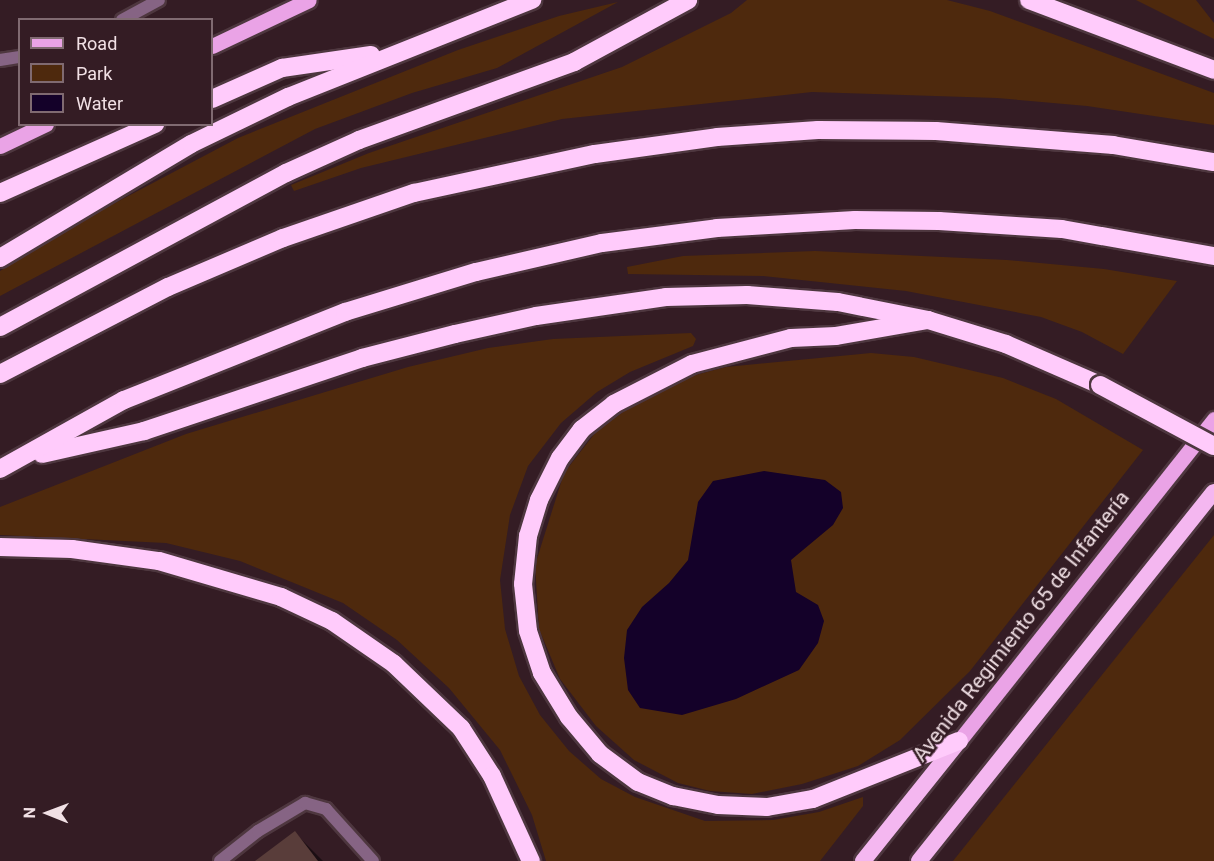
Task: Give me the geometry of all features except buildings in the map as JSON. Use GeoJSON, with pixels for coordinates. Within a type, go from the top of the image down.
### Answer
{"type":"FeatureCollection","features":[{"type":"Feature","properties":{"kind":"highway"},"geometry":{"type":"LineString","coordinates":[[0,258],[191,144],[288,97],[532,0]]}},
{"type":"Feature","properties":{"kind":"highway"},"geometry":{"type":"LineString","coordinates":[[0,327],[286,172],[359,140],[574,62],[688,0]]}},
{"type":"Feature","properties":{"kind":"highway"},"geometry":{"type":"LineString","coordinates":[[1029,0],[1214,70]]}},
{"type":"Feature","properties":{"kind":"highway"},"geometry":{"type":"LineString","coordinates":[[213,99],[282,68],[400,51]]}},
{"type":"Feature","properties":{"kind":"highway"},"geometry":{"type":"LineString","coordinates":[[0,193],[151,126]]}},
{"type":"Feature","properties":{"kind":"highway"},"geometry":{"type":"LineString","coordinates":[[0,374],[168,288],[284,238],[414,193],[595,154],[717,137],[807,131],[936,131],[1113,145],[1214,162]]}},
{"type":"Feature","properties":{"kind":"highway"},"geometry":{"type":"LineString","coordinates":[[0,469],[22,459],[124,400],[345,312],[476,272],[602,243],[728,227],[855,220],[939,221],[1062,229],[1210,255]]}},
{"type":"Feature","properties":{"kind":"highway"},"geometry":{"type":"LineString","coordinates":[[22,459],[144,431],[362,358],[455,334],[597,306],[666,297],[747,295],[838,302],[928,320],[1006,344],[1100,385],[1214,446]]}},
{"type":"Feature","properties":{"kind":"highway"},"geometry":{"type":"LineString","coordinates":[[928,320],[836,336],[791,338],[692,364],[614,404],[582,429],[560,458],[539,500],[528,536],[523,584],[528,632],[542,673],[569,717],[600,754],[638,782],[673,796],[718,805],[767,807],[813,799],[959,741]]}},
{"type":"Feature","properties":{"kind":"highway"},"geometry":{"type":"LineString","coordinates":[[919,861],[1214,492]]}},
{"type":"Feature","properties":{"kind":"highway"},"geometry":{"type":"LineString","coordinates":[[0,547],[72,549],[159,561],[271,594],[332,621],[394,664],[461,728],[492,776],[531,861]]}},
{"type":"Feature","properties":{"kind":"highway","name":"Avenida Regimiento 65 de Infantería"},"geometry":{"type":"LineString","coordinates":[[863,861],[959,741]]}},
{"type":"Feature","properties":{"kind":"main road"},"geometry":{"type":"LineString","coordinates":[[213,46],[309,0]]}},
{"type":"Feature","properties":{"kind":"main road"},"geometry":{"type":"LineString","coordinates":[[0,146],[42,126]]}},
{"type":"Feature","properties":{"kind":"main road","name":"Avenida Regimiento 65 de Infantería"},"geometry":{"type":"LineString","coordinates":[[959,741],[1214,419]]}},
{"type":"Feature","properties":{"kind":"lane"},"geometry":{"type":"LineString","coordinates":[[126,18],[159,0]]}},
{"type":"Feature","properties":{"kind":"lane"},"geometry":{"type":"LineString","coordinates":[[0,60],[18,57]]}},
{"type":"Feature","properties":{"kind":"lane"},"geometry":{"type":"LineString","coordinates":[[220,861],[258,831],[305,803],[327,809],[373,861]]}},
{"type":"Feature","properties":{"kind":"green space"},"geometry":{"type":"Polygon","coordinates":[[[747,0],[947,0],[990,11],[1214,93],[1214,125],[1087,106],[997,98],[812,92],[562,119],[361,168],[294,191],[291,185],[369,153],[622,67],[731,13],[747,0]]]}},
{"type":"Feature","properties":{"kind":"green space"},"geometry":{"type":"Polygon","coordinates":[[[1136,0],[1196,0],[1214,23],[1214,39],[1136,0]]]}},
{"type":"Feature","properties":{"kind":"green space"},"geometry":{"type":"Polygon","coordinates":[[[618,2],[497,68],[412,93],[315,129],[0,296],[0,271],[96,213],[238,138],[458,50],[559,16],[618,2]]]}},
{"type":"Feature","properties":{"kind":"green space"},"geometry":{"type":"Polygon","coordinates":[[[815,251],[1007,260],[1104,269],[1177,281],[1123,354],[1082,332],[1041,317],[906,291],[763,276],[628,274],[627,267],[683,256],[815,251]]]}},
{"type":"Feature","properties":{"kind":"green space"},"geometry":{"type":"Polygon","coordinates":[[[691,333],[696,339],[693,346],[630,372],[597,392],[561,423],[528,466],[510,515],[500,580],[505,629],[519,676],[540,715],[569,751],[601,779],[635,797],[705,821],[773,820],[819,812],[863,797],[863,806],[820,861],[546,861],[532,815],[500,750],[449,688],[397,640],[343,603],[240,561],[166,543],[0,535],[0,507],[186,434],[408,367],[488,348],[553,339],[691,333]]]}},
{"type":"Feature","properties":{"kind":"green space"},"geometry":{"type":"Polygon","coordinates":[[[871,353],[914,357],[1003,378],[1056,399],[1143,450],[970,671],[900,740],[858,766],[802,784],[752,794],[710,791],[678,783],[634,760],[596,726],[560,679],[539,629],[535,565],[564,473],[595,433],[643,397],[676,380],[726,367],[871,353]]]}},
{"type":"Feature","properties":{"kind":"green space"},"geometry":{"type":"Polygon","coordinates":[[[1214,535],[1214,861],[953,861],[1214,535]]]}},
{"type":"Feature","properties":{"kind":"water"},"geometry":{"type":"Polygon","coordinates":[[[764,471],[825,480],[841,492],[843,508],[833,525],[791,560],[796,592],[818,605],[824,621],[818,643],[799,670],[736,699],[682,715],[640,708],[628,690],[624,658],[627,630],[642,607],[669,583],[688,560],[698,502],[713,481],[764,471]]]}}]}
